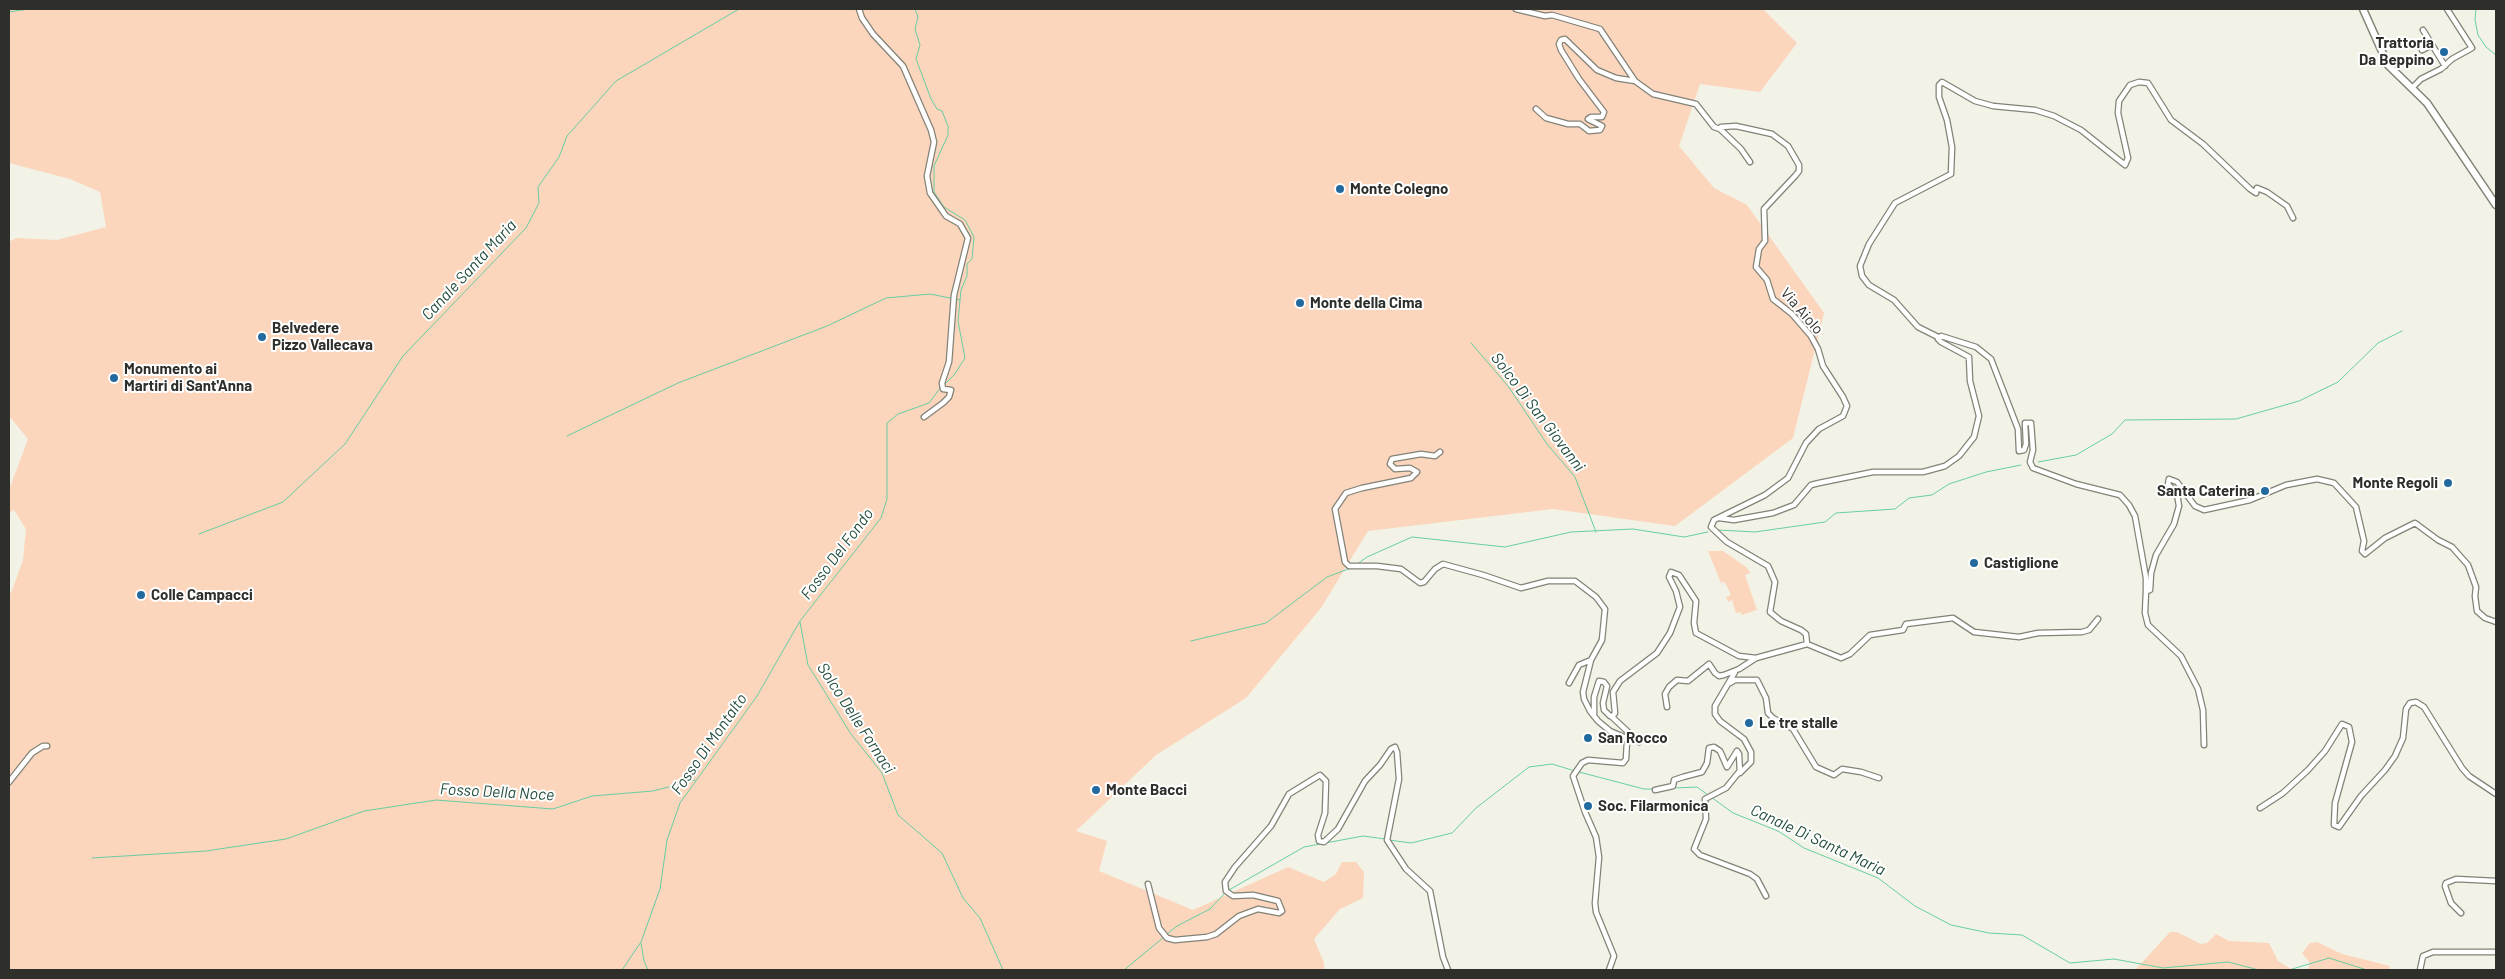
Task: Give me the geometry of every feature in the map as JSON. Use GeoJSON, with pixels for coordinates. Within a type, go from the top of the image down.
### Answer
{"type":"FeatureCollection","features":[{"type":"Feature","properties":{"kind":"street"},"geometry":{"type":"LineString","coordinates":[[859,9],[862,18],[873,34],[903,66],[931,130],[934,142],[927,176],[930,193],[946,216],[960,224],[968,238],[954,295],[949,362],[942,383],[943,389],[950,390],[949,398],[924,417]]}},
{"type":"Feature","properties":{"kind":"street"},"geometry":{"type":"LineString","coordinates":[[1516,9],[1545,16],[1552,15],[1600,29],[1635,81],[1653,94],[1696,104],[1714,127],[1720,129],[1741,149],[1750,162]]}},
{"type":"Feature","properties":{"kind":"street"},"geometry":{"type":"LineString","coordinates":[[2363,9],[2388,65],[2431,110],[2496,205]]}},
{"type":"Feature","properties":{"kind":"street"},"geometry":{"type":"LineString","coordinates":[[2412,88],[2421,79],[2472,48],[2447,9]]}},
{"type":"Feature","properties":{"kind":"street"},"geometry":{"type":"LineString","coordinates":[[2424,30],[2445,66]]}},
{"type":"Feature","properties":{"kind":"street"},"geometry":{"type":"LineString","coordinates":[[1536,109],[1546,118],[1568,124],[1580,124],[1590,131],[1600,130],[1602,126],[1588,119],[1591,117],[1602,117],[1604,112],[1576,75],[1561,50],[1559,44],[1561,40],[1566,38],[1598,70],[1616,78],[1635,81]]}},
{"type":"Feature","properties":{"kind":"street"},"geometry":{"type":"LineString","coordinates":[[2422,50],[2432,45]]}},
{"type":"Feature","properties":{"kind":"street"},"geometry":{"type":"LineString","coordinates":[[1806,644],[1806,634],[1781,621],[1770,612],[1775,582],[1768,566],[1715,533],[1711,527],[1714,520],[1719,518],[1734,520],[1774,513],[1794,505],[1811,485],[1819,482],[1873,472],[1924,472],[1945,466],[1959,456],[1974,436],[1979,423],[1970,381],[1969,357],[1942,342],[1938,337],[1918,327],[1894,300],[1869,285],[1862,276],[1860,266],[1869,244],[1895,203],[1900,198],[1942,181],[1952,174],[1952,147],[1947,120],[1939,97],[1938,85],[1942,82],[1975,102],[1993,106],[2035,110],[2054,116],[2081,130],[2125,164],[2128,158],[2118,113],[2119,101],[2130,85],[2139,82],[2148,83],[2171,120],[2203,144],[2250,189],[2256,193],[2257,188],[2287,206],[2293,218]]}},
{"type":"Feature","properties":{"kind":"street","name":"Via Aiolo"},"geometry":{"type":"LineString","coordinates":[[1719,518],[1765,495],[1788,478],[1806,443],[1819,429],[1843,416],[1846,406],[1843,397],[1822,366],[1818,349],[1811,336],[1792,314],[1773,299],[1767,280],[1756,267],[1759,249],[1765,241],[1764,209],[1795,176],[1799,166],[1788,146],[1772,134],[1736,126],[1720,129]]}},
{"type":"Feature","properties":{"kind":"street"},"geometry":{"type":"LineString","coordinates":[[1938,337],[1945,336],[1976,348],[1991,359],[2018,429],[2019,451],[2024,450],[2026,444],[2025,423],[2031,423],[2033,450],[2030,462],[2033,468],[2076,484],[2120,495],[2129,504],[2135,516],[2146,578],[2145,613],[2148,626],[2181,656],[2198,689],[2203,710],[2204,745]]}},
{"type":"Feature","properties":{"kind":"street"},"geometry":{"type":"LineString","coordinates":[[1440,452],[1435,456],[1421,454],[1392,459],[1390,464],[1394,469],[1410,468],[1417,472],[1411,478],[1346,493],[1335,509],[1345,562],[1349,566],[1377,566],[1401,569],[1420,583],[1424,582],[1435,569],[1443,564],[1521,588],[1548,581],[1575,582],[1596,597],[1605,609],[1602,640],[1590,660],[1584,699],[1594,716],[1607,729],[1624,736],[1627,741],[1626,759],[1623,763],[1588,760],[1582,763],[1573,776],[1596,837],[1599,857],[1595,904],[1596,912],[1614,956],[1609,970]]}},
{"type":"Feature","properties":{"kind":"street"},"geometry":{"type":"LineString","coordinates":[[2146,591],[2150,590],[2151,573],[2156,555],[2174,524],[2179,506],[2177,494],[2168,484],[2169,480],[2177,482],[2194,506],[2204,510],[2250,500],[2286,485],[2317,479],[2334,484],[2356,507],[2363,536],[2363,553],[2367,554],[2385,538],[2415,523],[2438,540],[2453,548],[2468,566],[2476,586],[2475,596],[2478,611],[2485,618],[2496,622]]}},
{"type":"Feature","properties":{"kind":"street"},"geometry":{"type":"LineString","coordinates":[[1611,716],[1615,713],[1613,692],[1620,681],[1657,652],[1670,633],[1678,615],[1680,607],[1676,591],[1669,577],[1671,572],[1679,575],[1696,601],[1694,623],[1696,632],[1739,656],[1756,658]]}},
{"type":"Feature","properties":{"kind":"street"},"geometry":{"type":"LineString","coordinates":[[1667,707],[1666,692],[1678,680],[1688,681],[1709,664],[1719,676],[1736,671],[1756,658],[1806,644],[1841,658],[1850,654],[1870,635],[1903,630],[1906,624],[1953,618],[1974,632],[2019,637],[2038,633],[2082,632],[2090,630],[2098,619]]}},
{"type":"Feature","properties":{"kind":"street"},"geometry":{"type":"LineString","coordinates":[[1569,683],[1579,665],[1590,660]]}},
{"type":"Feature","properties":{"kind":"street"},"geometry":{"type":"LineString","coordinates":[[1736,671],[1715,706],[1715,714],[1720,721],[1744,739],[1749,746],[1751,762],[1742,772],[1739,772],[1726,788],[1705,798],[1706,819],[1694,849],[1700,855],[1750,874],[1757,879],[1766,896]]}},
{"type":"Feature","properties":{"kind":"street"},"geometry":{"type":"LineString","coordinates":[[1594,716],[1595,690],[1601,680],[1607,686],[1604,710],[1639,742]]}},
{"type":"Feature","properties":{"kind":"street"},"geometry":{"type":"LineString","coordinates":[[1730,683],[1735,680],[1757,680],[1766,698],[1768,713],[1773,718],[1793,729],[1816,768],[1834,775],[1842,769],[1861,772],[1879,778]]}},
{"type":"Feature","properties":{"kind":"street"},"geometry":{"type":"LineString","coordinates":[[2260,808],[2283,793],[2308,770],[2325,751],[2342,724],[2349,727],[2352,742],[2335,803],[2334,825],[2339,827],[2361,796],[2395,756],[2403,738],[2406,709],[2410,704],[2416,702],[2424,707],[2465,772],[2496,794]]}},
{"type":"Feature","properties":{"kind":"street"},"geometry":{"type":"LineString","coordinates":[[9,782],[32,753],[47,746]]}},
{"type":"Feature","properties":{"kind":"street"},"geometry":{"type":"LineString","coordinates":[[1148,884],[1159,928],[1167,938],[1175,940],[1207,937],[1216,934],[1239,916],[1258,910],[1278,913],[1282,911],[1278,901],[1253,895],[1233,896],[1226,891],[1225,882],[1235,867],[1271,826],[1289,794],[1320,775],[1326,781],[1325,813],[1318,835],[1319,841],[1324,842],[1338,829],[1365,781],[1380,765],[1391,749],[1395,747],[1398,752],[1399,779],[1387,840],[1406,869],[1430,891],[1443,957],[1448,970]]}},
{"type":"Feature","properties":{"kind":"street"},"geometry":{"type":"LineString","coordinates":[[1655,790],[1673,786],[1674,780],[1702,772],[1707,763],[1709,748],[1714,747],[1720,751],[1727,768],[1737,751],[1739,754],[1739,772]]}},
{"type":"Feature","properties":{"kind":"street"},"geometry":{"type":"LineString","coordinates":[[2461,913],[2451,903],[2445,886],[2446,883],[2456,879],[2496,881]]}},
{"type":"Feature","properties":{"kind":"street"},"geometry":{"type":"LineString","coordinates":[[2420,970],[2423,956],[2433,952],[2496,952]]}},
{"type":"Feature","properties":{"kind":"shaded area"},"geometry":{"type":"Polygon","coordinates":[[[9,9],[1763,9],[1797,43],[1760,92],[1700,84],[1679,146],[1714,188],[1747,205],[1824,313],[1793,438],[1675,526],[1553,509],[1368,531],[1321,608],[1246,698],[1156,755],[1076,831],[1107,841],[1099,871],[1193,910],[1288,867],[1324,882],[1336,874],[1342,862],[1356,862],[1364,872],[1363,898],[1340,909],[1314,939],[1324,963],[1324,970],[9,970],[9,593],[11,593],[23,560],[26,529],[14,510],[9,513],[9,490],[28,439],[9,416],[9,242],[16,238],[57,240],[106,227],[100,192],[70,179],[9,163],[9,9]]]}},
{"type":"Feature","properties":{"kind":"shaded area"},"geometry":{"type":"Polygon","coordinates":[[[1708,551],[1723,551],[1746,567],[1751,573],[1745,575],[1757,610],[1742,615],[1740,612],[1736,613],[1732,600],[1728,602],[1726,597],[1731,595],[1725,582],[1721,583],[1708,551]]]}},
{"type":"Feature","properties":{"kind":"shaded area"},"geometry":{"type":"Polygon","coordinates":[[[2170,932],[2177,932],[2201,944],[2207,943],[2216,934],[2229,941],[2269,943],[2278,961],[2293,970],[2135,970],[2170,932]]]}},
{"type":"Feature","properties":{"kind":"shaded area"},"geometry":{"type":"Polygon","coordinates":[[[2317,942],[2342,954],[2390,966],[2389,970],[2304,970],[2308,969],[2310,963],[2302,953],[2310,943],[2317,942]]]}},
{"type":"Feature","properties":{"kind":"waterway"},"geometry":{"type":"LineString","coordinates":[[9,12],[28,9]]}},
{"type":"Feature","properties":{"kind":"waterway","name":"Canale Santa Maria"},"geometry":{"type":"LineString","coordinates":[[199,534],[283,502],[345,444],[403,356],[526,228],[539,203],[538,187],[559,157],[567,136],[616,81],[739,9]]}},
{"type":"Feature","properties":{"kind":"waterway"},"geometry":{"type":"LineString","coordinates":[[915,9],[918,17],[915,29],[920,45],[916,59],[931,99],[937,109],[942,111],[948,126],[948,135],[934,166],[934,192],[944,207],[965,220],[974,237],[972,259],[967,264],[967,276],[961,290],[958,321],[965,358],[954,375],[944,385]]}},
{"type":"Feature","properties":{"kind":"waterway"},"geometry":{"type":"LineString","coordinates":[[2476,9],[2475,20],[2478,35],[2486,47],[2496,55]]}},
{"type":"Feature","properties":{"kind":"waterway"},"geometry":{"type":"LineString","coordinates":[[567,436],[678,383],[827,326],[886,298],[930,294],[960,300]]}},
{"type":"Feature","properties":{"kind":"waterway","name":"Solco Di San Giovanni"},"geometry":{"type":"LineString","coordinates":[[2038,462],[2076,455],[2112,434],[2125,420],[2236,419],[2299,401],[2338,382],[2378,343],[2402,331]]}},
{"type":"Feature","properties":{"kind":"waterway","name":"Solco Di San Giovanni"},"geometry":{"type":"LineString","coordinates":[[1471,343],[1508,386],[1547,444],[1575,477],[1596,532]]}},
{"type":"Feature","properties":{"kind":"waterway","name":"Fosso Di Montalto"},"geometry":{"type":"LineString","coordinates":[[622,970],[641,942],[660,889],[667,840],[680,803],[757,696],[800,621],[881,518],[887,499],[887,423],[898,414],[929,403],[941,387]]}},
{"type":"Feature","properties":{"kind":"waterway","name":"Solco Di San Giovanni"},"geometry":{"type":"LineString","coordinates":[[1718,530],[1755,532],[1825,522],[1836,513],[1895,509],[1909,498],[1932,495],[1949,484],[1986,472],[2021,465]]}},
{"type":"Feature","properties":{"kind":"waterway"},"geometry":{"type":"LineString","coordinates":[[1356,565],[1367,557],[1412,537],[1505,547],[1571,532],[1633,529],[1684,537],[1708,532]]}},
{"type":"Feature","properties":{"kind":"waterway"},"geometry":{"type":"LineString","coordinates":[[1191,641],[1266,623],[1327,577],[1351,568]]}},
{"type":"Feature","properties":{"kind":"waterway","name":"Solco Delle Fornaci"},"geometry":{"type":"LineString","coordinates":[[800,622],[808,665],[851,734],[882,773],[898,815],[942,853],[963,898],[980,918],[1003,970]]}},
{"type":"Feature","properties":{"kind":"waterway","name":"Canale Di Santa Maria"},"geometry":{"type":"LineString","coordinates":[[1389,840],[1411,843],[1452,833],[1476,808],[1529,767],[1552,764],[1575,771]]}},
{"type":"Feature","properties":{"kind":"waterway","name":"Canale Di Santa Maria"},"geometry":{"type":"LineString","coordinates":[[1579,772],[1644,789],[1653,789]]}},
{"type":"Feature","properties":{"kind":"waterway","name":"Fosso Della Noce"},"geometry":{"type":"LineString","coordinates":[[92,858],[206,851],[286,839],[364,811],[436,800],[553,809],[592,796],[653,791],[695,780]]}},
{"type":"Feature","properties":{"kind":"waterway","name":"Canale Di Santa Maria"},"geometry":{"type":"LineString","coordinates":[[1674,788],[1697,787],[1708,795]]}},
{"type":"Feature","properties":{"kind":"waterway","name":"Canale Di Santa Maria"},"geometry":{"type":"LineString","coordinates":[[1711,797],[1733,813],[1778,831],[1804,848],[1878,878],[1915,906],[1951,925],[1989,933],[2022,935],[2070,963],[2114,959],[2163,968],[2228,962],[2259,970]]}},
{"type":"Feature","properties":{"kind":"waterway","name":"Canale Di Santa Maria"},"geometry":{"type":"LineString","coordinates":[[1229,890],[1304,847],[1363,836],[1385,839]]}},
{"type":"Feature","properties":{"kind":"waterway","name":"Canale Di Santa Maria"},"geometry":{"type":"LineString","coordinates":[[1167,934],[1177,926],[1210,909],[1226,892]]}},
{"type":"Feature","properties":{"kind":"waterway","name":"Canale Di Santa Maria"},"geometry":{"type":"LineString","coordinates":[[1124,970],[1164,937]]}},
{"type":"Feature","properties":{"kind":"waterway"},"geometry":{"type":"LineString","coordinates":[[641,943],[644,961],[648,970]]}},
{"type":"Feature","properties":{"kind":"waterway","name":"Canale Di Santa Maria"},"geometry":{"type":"LineString","coordinates":[[2289,970],[2329,958],[2367,970]]}},
{"type":"Feature","properties":{"kind":"place","name":"Trattoria Da Beppino"},"geometry":{"type":"Point","coordinates":[2444,52]}},
{"type":"Feature","properties":{"kind":"place","name":"Monte Colegno"},"geometry":{"type":"Point","coordinates":[1340,189]}},
{"type":"Feature","properties":{"kind":"place","name":"Monte della Cima"},"geometry":{"type":"Point","coordinates":[1300,303]}},
{"type":"Feature","properties":{"kind":"place","name":"Belvedere Pizzo Vallecava"},"geometry":{"type":"Point","coordinates":[262,337]}},
{"type":"Feature","properties":{"kind":"place","name":"Monumento ai Martiri di Sant'Anna"},"geometry":{"type":"Point","coordinates":[114,378]}},
{"type":"Feature","properties":{"kind":"place","name":"Monte Regoli"},"geometry":{"type":"Point","coordinates":[2448,483]}},
{"type":"Feature","properties":{"kind":"place","name":"Santa Caterina"},"geometry":{"type":"Point","coordinates":[2265,491]}},
{"type":"Feature","properties":{"kind":"place","name":"Castiglione"},"geometry":{"type":"Point","coordinates":[1974,563]}},
{"type":"Feature","properties":{"kind":"place","name":"Colle Campacci"},"geometry":{"type":"Point","coordinates":[141,595]}},
{"type":"Feature","properties":{"kind":"place","name":"Le tre stalle"},"geometry":{"type":"Point","coordinates":[1749,723]}},
{"type":"Feature","properties":{"kind":"place","name":"San Rocco"},"geometry":{"type":"Point","coordinates":[1588,738]}},
{"type":"Feature","properties":{"kind":"place","name":"Monte Bacci"},"geometry":{"type":"Point","coordinates":[1096,790]}},
{"type":"Feature","properties":{"kind":"place","name":"Soc. Filarmonica"},"geometry":{"type":"Point","coordinates":[1588,806]}},
{"type":"Feature","properties":{"kind":"water label","name":"Fosso Del Fondo"},"geometry":{"type":"Point","coordinates":[837,554]}}]}
